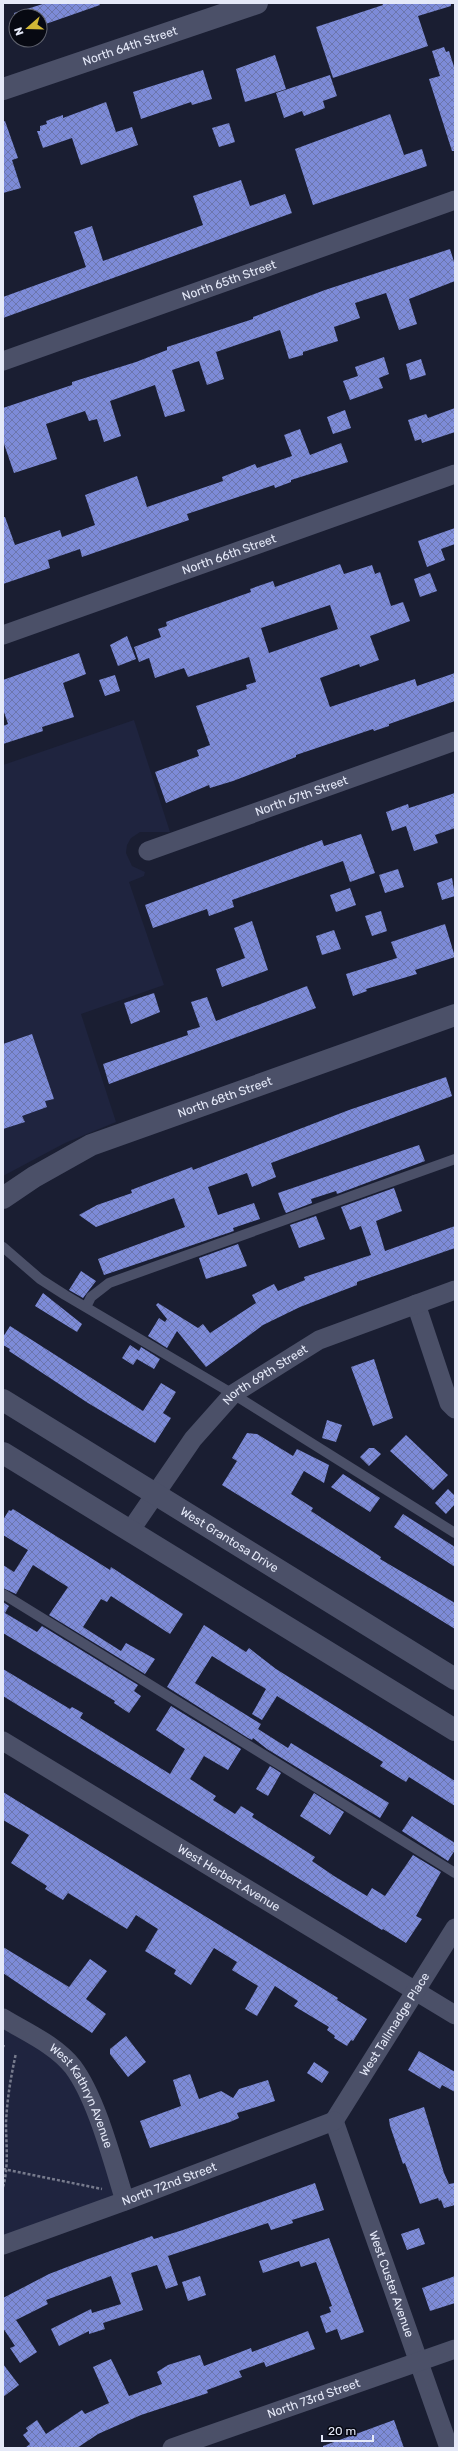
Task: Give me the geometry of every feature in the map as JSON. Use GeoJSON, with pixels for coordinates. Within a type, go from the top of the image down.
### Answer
{"type":"FeatureCollection","features":[{"type":"Feature","properties":{"kind":"street","name":"North 64th Street"},"geometry":{"type":"LineString","coordinates":[[3,89],[257,3]]}},
{"type":"Feature","properties":{"kind":"street","name":"North 65th Street"},"geometry":{"type":"LineString","coordinates":[[3,361],[455,200]]}},
{"type":"Feature","properties":{"kind":"street","name":"North 66th Street"},"geometry":{"type":"LineString","coordinates":[[3,635],[455,474]]}},
{"type":"Feature","properties":{"kind":"street","name":"North 67th Street"},"geometry":{"type":"LineString","coordinates":[[148,850],[455,741]]}},
{"type":"Feature","properties":{"kind":"street","name":"North 68th Street"},"geometry":{"type":"LineString","coordinates":[[3,1198],[34,1177],[91,1145],[455,1014]]}},
{"type":"Feature","properties":{"kind":"street","name":"North 69th Street"},"geometry":{"type":"LineString","coordinates":[[130,1531],[193,1438],[233,1394],[319,1340],[455,1290]]}},
{"type":"Feature","properties":{"kind":"street"},"geometry":{"type":"LineString","coordinates":[[416,1304],[450,1403],[455,1409]]}},
{"type":"Feature","properties":{"kind":"street","name":"West Grantosa Drive"},"geometry":{"type":"LineString","coordinates":[[3,1400],[455,1679]]}},
{"type":"Feature","properties":{"kind":"street"},"geometry":{"type":"LineString","coordinates":[[3,1453],[455,1730]]}},
{"type":"Feature","properties":{"kind":"street","name":"West Herbert Avenue"},"geometry":{"type":"LineString","coordinates":[[3,1740],[455,2015]]}},
{"type":"Feature","properties":{"kind":"street","name":"West Tallmadge Place"},"geometry":{"type":"LineString","coordinates":[[334,2121],[455,1928]]}},
{"type":"Feature","properties":{"kind":"street","name":"West Kathryn Avenue"},"geometry":{"type":"LineString","coordinates":[[3,2018],[54,2049],[73,2067],[88,2092],[126,2202]]}},
{"type":"Feature","properties":{"kind":"street","name":"North 72nd Street"},"geometry":{"type":"LineString","coordinates":[[3,2245],[126,2202],[334,2121]]}},
{"type":"Feature","properties":{"kind":"street","name":"West Custer Avenue"},"geometry":{"type":"LineString","coordinates":[[334,2121],[449,2448]]}},
{"type":"Feature","properties":{"kind":"street","name":"North 73rd Street"},"geometry":{"type":"LineString","coordinates":[[172,2448],[455,2349]]}},
{"type":"Feature","properties":{"kind":"lane"},"geometry":{"type":"LineString","coordinates":[[86,1307],[91,1297],[109,1283],[455,1159]]}},
{"type":"Feature","properties":{"kind":"lane"},"geometry":{"type":"LineString","coordinates":[[3,1247],[40,1279],[233,1394],[455,1533]]}},
{"type":"Feature","properties":{"kind":"lane"},"geometry":{"type":"LineString","coordinates":[[3,1594],[455,1873]]}},
{"type":"Feature","properties":{"kind":"path"},"geometry":{"type":"LineString","coordinates":[[3,2187],[10,2083],[16,2053]]}},
{"type":"Feature","properties":{"kind":"path"},"geometry":{"type":"LineString","coordinates":[[5,2169],[102,2190]]}},
{"type":"Feature","properties":{"kind":"shaded area"},"geometry":{"type":"Polygon","coordinates":[[[134,720],[170,832],[140,832],[131,838],[127,845],[126,853],[132,866],[145,872],[144,876],[129,882],[164,985],[81,1014],[116,1122],[65,1143],[3,1176],[3,765],[134,720]]]}},
{"type":"Feature","properties":{"kind":"shaded area"},"geometry":{"type":"Polygon","coordinates":[[[3,2018],[73,2067],[125,2201],[3,2245],[3,2018]]]}},
{"type":"Feature","properties":{"kind":"building"},"geometry":{"type":"Polygon","coordinates":[[[46,3],[99,3],[100,5],[48,23],[48,8],[30,8],[46,3]]]}},
{"type":"Feature","properties":{"kind":"building"},"geometry":{"type":"Polygon","coordinates":[[[382,3],[451,3],[451,6],[418,16],[428,46],[333,78],[316,27],[383,5],[382,3]]]}},
{"type":"Feature","properties":{"kind":"building"},"geometry":{"type":"Polygon","coordinates":[[[444,47],[446,52],[449,51],[455,70],[455,151],[452,151],[429,79],[440,76],[432,51],[444,47]]]}},
{"type":"Feature","properties":{"kind":"building"},"geometry":{"type":"Polygon","coordinates":[[[275,55],[286,89],[245,102],[236,69],[275,55]]]}},
{"type":"Feature","properties":{"kind":"building"},"geometry":{"type":"Polygon","coordinates":[[[203,70],[212,99],[192,105],[191,102],[141,119],[133,92],[203,70]]]}},
{"type":"Feature","properties":{"kind":"building"},"geometry":{"type":"Polygon","coordinates":[[[330,75],[337,96],[323,101],[325,108],[304,116],[302,111],[284,118],[276,93],[330,75]]]}},
{"type":"Feature","properties":{"kind":"building"},"geometry":{"type":"Polygon","coordinates":[[[106,102],[116,132],[132,127],[138,145],[81,165],[72,138],[43,148],[37,131],[40,131],[40,126],[47,124],[46,121],[63,115],[63,118],[106,102]]]}},
{"type":"Feature","properties":{"kind":"building"},"geometry":{"type":"Polygon","coordinates":[[[390,114],[404,155],[422,149],[427,166],[313,205],[295,149],[390,114]]]}},
{"type":"Feature","properties":{"kind":"building"},"geometry":{"type":"Polygon","coordinates":[[[5,121],[18,158],[12,160],[21,188],[3,193],[3,122],[5,121]]]}},
{"type":"Feature","properties":{"kind":"building"},"geometry":{"type":"Polygon","coordinates":[[[229,123],[235,142],[219,147],[212,128],[229,123]]]}},
{"type":"Feature","properties":{"kind":"building"},"geometry":{"type":"Polygon","coordinates":[[[241,180],[250,206],[285,194],[292,213],[3,318],[3,297],[86,267],[74,232],[92,226],[103,261],[203,225],[193,196],[241,180]]]}},
{"type":"Feature","properties":{"kind":"building"},"geometry":{"type":"Polygon","coordinates":[[[450,249],[455,265],[455,281],[409,299],[417,324],[399,330],[386,293],[355,303],[360,318],[334,327],[338,341],[303,352],[303,355],[289,359],[280,330],[216,352],[224,379],[207,385],[199,361],[172,370],[185,411],[165,417],[155,385],[110,401],[121,436],[104,442],[97,419],[89,421],[85,411],[46,424],[57,459],[14,473],[3,441],[3,408],[72,385],[72,382],[136,362],[167,350],[167,347],[253,319],[253,317],[325,290],[450,249]]]}},
{"type":"Feature","properties":{"kind":"building"},"geometry":{"type":"Polygon","coordinates":[[[384,357],[389,374],[379,378],[383,388],[350,400],[343,381],[358,376],[355,367],[384,357]]]}},
{"type":"Feature","properties":{"kind":"building"},"geometry":{"type":"Polygon","coordinates":[[[421,359],[426,375],[410,380],[406,364],[421,359]]]}},
{"type":"Feature","properties":{"kind":"building"},"geometry":{"type":"Polygon","coordinates":[[[455,408],[455,432],[422,443],[421,439],[415,441],[408,420],[426,414],[428,418],[455,408]]]}},
{"type":"Feature","properties":{"kind":"building"},"geometry":{"type":"Polygon","coordinates":[[[345,410],[351,428],[333,434],[327,417],[345,410]]]}},
{"type":"Feature","properties":{"kind":"building"},"geometry":{"type":"Polygon","coordinates":[[[300,429],[310,455],[341,443],[348,462],[291,480],[291,482],[275,488],[274,485],[187,514],[189,520],[82,557],[80,549],[48,560],[50,568],[3,584],[3,517],[5,517],[15,545],[60,530],[62,537],[95,525],[85,495],[137,476],[147,507],[223,481],[222,477],[255,464],[257,468],[292,456],[284,435],[300,429]]]}},
{"type":"Feature","properties":{"kind":"building"},"geometry":{"type":"Polygon","coordinates":[[[455,528],[455,544],[441,549],[445,560],[427,567],[418,541],[455,528]]]}},
{"type":"Feature","properties":{"kind":"building"},"geometry":{"type":"Polygon","coordinates":[[[340,564],[344,574],[372,565],[375,574],[380,572],[391,606],[403,602],[410,621],[370,636],[379,660],[360,667],[359,664],[320,678],[330,707],[415,679],[417,686],[455,673],[455,701],[389,724],[389,726],[374,731],[373,729],[296,755],[296,757],[233,781],[210,788],[209,785],[166,803],[155,772],[199,756],[197,750],[210,745],[196,706],[247,689],[246,685],[256,682],[249,657],[188,677],[184,668],[155,678],[149,658],[139,662],[134,647],[161,637],[158,629],[167,626],[166,622],[251,592],[250,589],[273,581],[275,587],[340,564]],[[330,605],[261,628],[269,653],[338,629],[330,605]]]}},
{"type":"Feature","properties":{"kind":"building"},"geometry":{"type":"Polygon","coordinates":[[[430,573],[437,591],[420,597],[414,579],[430,573]]]}},
{"type":"Feature","properties":{"kind":"building"},"geometry":{"type":"Polygon","coordinates":[[[127,636],[136,659],[118,666],[110,645],[127,636]]]}},
{"type":"Feature","properties":{"kind":"building"},"geometry":{"type":"Polygon","coordinates":[[[79,653],[86,674],[63,683],[74,717],[42,727],[43,731],[3,744],[3,726],[8,724],[3,709],[3,680],[79,653]]]}},
{"type":"Feature","properties":{"kind":"building"},"geometry":{"type":"Polygon","coordinates":[[[115,675],[120,691],[105,696],[99,680],[115,675]]]}},
{"type":"Feature","properties":{"kind":"building"},"geometry":{"type":"Polygon","coordinates":[[[455,793],[455,828],[435,835],[438,843],[414,851],[406,826],[392,831],[386,812],[408,804],[409,808],[455,793]]]}},
{"type":"Feature","properties":{"kind":"building"},"geometry":{"type":"Polygon","coordinates":[[[361,834],[375,873],[350,882],[343,861],[232,900],[234,907],[209,916],[207,909],[153,928],[145,905],[322,840],[324,846],[361,834]]]}},
{"type":"Feature","properties":{"kind":"building"},"geometry":{"type":"Polygon","coordinates":[[[398,869],[404,887],[385,893],[379,875],[398,869]]]}},
{"type":"Feature","properties":{"kind":"building"},"geometry":{"type":"Polygon","coordinates":[[[452,878],[455,896],[442,900],[437,883],[452,878]]]}},
{"type":"Feature","properties":{"kind":"building"},"geometry":{"type":"Polygon","coordinates":[[[350,888],[356,905],[336,912],[330,895],[350,888]]]}},
{"type":"Feature","properties":{"kind":"building"},"geometry":{"type":"Polygon","coordinates":[[[381,911],[387,931],[372,936],[365,916],[381,911]]]}},
{"type":"Feature","properties":{"kind":"building"},"geometry":{"type":"Polygon","coordinates":[[[252,921],[268,970],[222,987],[216,969],[245,958],[234,928],[252,921]]]}},
{"type":"Feature","properties":{"kind":"building"},"geometry":{"type":"Polygon","coordinates":[[[445,924],[455,957],[415,970],[417,974],[366,989],[367,991],[353,996],[346,974],[397,958],[391,942],[445,924]]]}},
{"type":"Feature","properties":{"kind":"building"},"geometry":{"type":"Polygon","coordinates":[[[334,930],[341,949],[322,955],[316,936],[334,930]]]}},
{"type":"Feature","properties":{"kind":"building"},"geometry":{"type":"Polygon","coordinates":[[[307,986],[316,1008],[109,1084],[103,1064],[188,1035],[187,1031],[200,1027],[191,1002],[207,997],[216,1021],[307,986]]]}},
{"type":"Feature","properties":{"kind":"building"},"geometry":{"type":"Polygon","coordinates":[[[154,993],[160,1012],[131,1024],[124,1003],[154,993]]]}},
{"type":"Feature","properties":{"kind":"building"},"geometry":{"type":"Polygon","coordinates":[[[32,1034],[54,1099],[45,1101],[47,1107],[22,1116],[25,1122],[3,1129],[3,1044],[32,1034]]]}},
{"type":"Feature","properties":{"kind":"building"},"geometry":{"type":"Polygon","coordinates":[[[446,1077],[452,1096],[271,1163],[276,1177],[252,1187],[247,1173],[208,1187],[218,1215],[254,1203],[260,1219],[233,1228],[234,1231],[104,1275],[98,1259],[185,1227],[174,1198],[96,1227],[79,1215],[97,1205],[132,1193],[131,1190],[152,1182],[192,1167],[193,1170],[349,1110],[446,1077]]]}},
{"type":"Feature","properties":{"kind":"building"},"geometry":{"type":"Polygon","coordinates":[[[419,1145],[425,1161],[337,1194],[336,1191],[311,1199],[312,1203],[286,1213],[284,1209],[278,1193],[419,1145]]]}},
{"type":"Feature","properties":{"kind":"building"},"geometry":{"type":"Polygon","coordinates":[[[394,1188],[402,1211],[376,1221],[385,1251],[455,1226],[455,1248],[357,1282],[357,1285],[300,1307],[263,1325],[206,1367],[177,1331],[167,1348],[148,1336],[159,1318],[165,1322],[167,1319],[156,1305],[158,1303],[198,1328],[203,1324],[210,1333],[256,1303],[252,1295],[274,1284],[278,1291],[305,1280],[304,1277],[371,1255],[361,1226],[350,1230],[341,1207],[394,1188]]]}},
{"type":"Feature","properties":{"kind":"building"},"geometry":{"type":"Polygon","coordinates":[[[316,1216],[325,1239],[299,1248],[290,1225],[316,1216]]]}},
{"type":"Feature","properties":{"kind":"building"},"geometry":{"type":"Polygon","coordinates":[[[238,1244],[247,1266],[206,1279],[199,1258],[238,1244]]]}},
{"type":"Feature","properties":{"kind":"building"},"geometry":{"type":"Polygon","coordinates":[[[81,1271],[96,1281],[83,1298],[69,1290],[81,1271]]]}},
{"type":"Feature","properties":{"kind":"building"},"geometry":{"type":"Polygon","coordinates":[[[43,1293],[82,1324],[77,1332],[35,1306],[43,1293]]]}},
{"type":"Feature","properties":{"kind":"building"},"geometry":{"type":"Polygon","coordinates":[[[10,1326],[143,1411],[161,1383],[176,1392],[163,1413],[171,1418],[155,1443],[88,1403],[9,1351],[10,1349],[3,1345],[3,1337],[10,1326]]]}},
{"type":"Feature","properties":{"kind":"building"},"geometry":{"type":"Polygon","coordinates":[[[130,1345],[139,1351],[141,1347],[160,1359],[154,1369],[137,1359],[133,1365],[122,1358],[130,1345]]]}},
{"type":"Feature","properties":{"kind":"building"},"geometry":{"type":"Polygon","coordinates":[[[374,1359],[393,1418],[373,1426],[351,1367],[374,1359]]]}},
{"type":"Feature","properties":{"kind":"building"},"geometry":{"type":"Polygon","coordinates":[[[327,1420],[342,1425],[336,1442],[322,1438],[327,1420]]]}},
{"type":"Feature","properties":{"kind":"building"},"geometry":{"type":"Polygon","coordinates":[[[247,1433],[257,1434],[293,1456],[297,1449],[329,1465],[324,1483],[304,1471],[291,1494],[313,1508],[311,1511],[381,1557],[380,1559],[455,1603],[455,1629],[222,1485],[237,1461],[232,1458],[247,1433]]]}},
{"type":"Feature","properties":{"kind":"building"},"geometry":{"type":"Polygon","coordinates":[[[406,1435],[448,1475],[433,1490],[390,1451],[406,1435]]]}},
{"type":"Feature","properties":{"kind":"building"},"geometry":{"type":"Polygon","coordinates":[[[369,1448],[374,1448],[381,1454],[369,1466],[360,1457],[369,1448]]]}},
{"type":"Feature","properties":{"kind":"building"},"geometry":{"type":"Polygon","coordinates":[[[343,1474],[380,1498],[370,1512],[331,1487],[343,1474]]]}},
{"type":"Feature","properties":{"kind":"building"},"geometry":{"type":"Polygon","coordinates":[[[448,1489],[455,1496],[455,1504],[446,1514],[435,1503],[448,1489]]]}},
{"type":"Feature","properties":{"kind":"building"},"geometry":{"type":"Polygon","coordinates":[[[13,1509],[110,1570],[111,1567],[183,1614],[170,1634],[111,1596],[107,1602],[101,1599],[83,1627],[121,1651],[126,1643],[155,1659],[145,1674],[49,1615],[68,1587],[33,1565],[16,1594],[3,1588],[3,1565],[14,1572],[28,1550],[3,1535],[3,1520],[9,1510],[11,1511],[13,1509]]]}},
{"type":"Feature","properties":{"kind":"building"},"geometry":{"type":"Polygon","coordinates":[[[403,1514],[455,1547],[455,1567],[394,1527],[403,1514]]]}},
{"type":"Feature","properties":{"kind":"building"},"geometry":{"type":"Polygon","coordinates":[[[3,1602],[9,1606],[5,1613],[37,1632],[42,1626],[138,1685],[134,1691],[141,1696],[129,1713],[114,1703],[115,1701],[3,1633],[3,1602]]]}},
{"type":"Feature","properties":{"kind":"building"},"geometry":{"type":"Polygon","coordinates":[[[204,1625],[246,1652],[249,1648],[276,1669],[455,1781],[455,1806],[409,1777],[406,1782],[380,1766],[383,1762],[277,1696],[262,1720],[252,1714],[266,1689],[212,1656],[195,1683],[261,1724],[258,1729],[288,1748],[291,1743],[389,1803],[380,1818],[267,1749],[253,1738],[252,1740],[248,1738],[167,1687],[204,1625]]]}},
{"type":"Feature","properties":{"kind":"building"},"geometry":{"type":"Polygon","coordinates":[[[3,1669],[70,1709],[72,1707],[83,1713],[80,1718],[170,1774],[185,1749],[156,1730],[171,1706],[241,1749],[228,1770],[204,1756],[190,1779],[216,1796],[213,1800],[235,1814],[241,1806],[254,1814],[252,1817],[315,1857],[312,1861],[334,1876],[367,1896],[372,1888],[385,1896],[413,1855],[441,1872],[416,1916],[422,1919],[406,1943],[383,1929],[382,1930],[3,1696],[3,1669]]]}},
{"type":"Feature","properties":{"kind":"building"},"geometry":{"type":"Polygon","coordinates":[[[270,1766],[281,1773],[268,1796],[256,1789],[270,1766]]]}},
{"type":"Feature","properties":{"kind":"building"},"geometry":{"type":"Polygon","coordinates":[[[3,1792],[338,1998],[337,2000],[367,2019],[353,2041],[351,2040],[347,2046],[334,2038],[335,2036],[327,2030],[329,2027],[294,2006],[298,2001],[275,1986],[257,2016],[245,2009],[258,1986],[232,1970],[237,1962],[214,1948],[191,1985],[174,1974],[176,1970],[145,1951],[158,1929],[136,1915],[127,1929],[68,1893],[63,1900],[45,1889],[47,1886],[11,1863],[29,1835],[3,1820],[3,1792]]]}},
{"type":"Feature","properties":{"kind":"building"},"geometry":{"type":"Polygon","coordinates":[[[314,1793],[344,1812],[330,1835],[300,1816],[314,1793]]]}},
{"type":"Feature","properties":{"kind":"building"},"geometry":{"type":"Polygon","coordinates":[[[412,1816],[455,1843],[455,1850],[448,1861],[402,1831],[412,1816]]]}},
{"type":"Feature","properties":{"kind":"building"},"geometry":{"type":"Polygon","coordinates":[[[3,1947],[69,1987],[90,1959],[107,1971],[86,1999],[106,2014],[92,2033],[3,1973],[3,1947]]]}},
{"type":"Feature","properties":{"kind":"building"},"geometry":{"type":"Polygon","coordinates":[[[126,2036],[146,2062],[128,2077],[110,2054],[110,2049],[126,2036]]]}},
{"type":"Feature","properties":{"kind":"building"},"geometry":{"type":"Polygon","coordinates":[[[419,2051],[455,2072],[455,2092],[442,2085],[440,2089],[408,2070],[419,2051]]]}},
{"type":"Feature","properties":{"kind":"building"},"geometry":{"type":"Polygon","coordinates":[[[314,2062],[329,2072],[322,2083],[307,2073],[314,2062]]]}},
{"type":"Feature","properties":{"kind":"building"},"geometry":{"type":"Polygon","coordinates":[[[190,2074],[199,2099],[221,2091],[233,2098],[239,2089],[268,2080],[275,2101],[237,2113],[239,2118],[230,2122],[150,2148],[140,2121],[181,2106],[173,2080],[190,2074]]]}},
{"type":"Feature","properties":{"kind":"building"},"geometry":{"type":"Polygon","coordinates":[[[424,2107],[444,2173],[449,2184],[455,2183],[455,2205],[444,2208],[441,2200],[439,2201],[438,2198],[420,2204],[405,2163],[403,2164],[390,2126],[389,2119],[424,2107]]]}},
{"type":"Feature","properties":{"kind":"building"},"geometry":{"type":"Polygon","coordinates":[[[315,2183],[324,2210],[292,2220],[293,2223],[271,2230],[268,2223],[168,2256],[178,2285],[166,2289],[157,2265],[131,2273],[143,2310],[103,2323],[105,2329],[89,2334],[89,2331],[59,2346],[51,2329],[91,2309],[92,2313],[121,2304],[111,2276],[46,2300],[48,2304],[16,2320],[37,2352],[20,2363],[10,2348],[15,2346],[3,2328],[3,2298],[49,2274],[88,2259],[152,2236],[154,2239],[183,2230],[315,2183]]]}},
{"type":"Feature","properties":{"kind":"building"},"geometry":{"type":"Polygon","coordinates":[[[419,2228],[425,2244],[407,2250],[401,2234],[419,2228]]]}},
{"type":"Feature","properties":{"kind":"building"},"geometry":{"type":"Polygon","coordinates":[[[329,2238],[364,2332],[341,2340],[337,2329],[326,2333],[320,2316],[331,2312],[329,2307],[332,2306],[316,2262],[301,2267],[299,2261],[263,2273],[259,2261],[329,2238]]]}},
{"type":"Feature","properties":{"kind":"building"},"geometry":{"type":"Polygon","coordinates":[[[200,2276],[206,2295],[188,2301],[182,2282],[200,2276]]]}},
{"type":"Feature","properties":{"kind":"building"},"geometry":{"type":"Polygon","coordinates":[[[455,2276],[455,2303],[430,2311],[422,2288],[455,2276]]]}},
{"type":"Feature","properties":{"kind":"building"},"geometry":{"type":"Polygon","coordinates":[[[308,2331],[315,2349],[266,2367],[264,2362],[239,2371],[242,2377],[207,2390],[208,2393],[141,2415],[98,2434],[77,2448],[25,2448],[30,2444],[23,2435],[28,2431],[26,2428],[37,2420],[46,2434],[82,2410],[85,2414],[109,2403],[93,2367],[111,2359],[129,2396],[162,2384],[157,2372],[168,2365],[200,2355],[204,2366],[251,2348],[252,2352],[308,2331]]]}},
{"type":"Feature","properties":{"kind":"building"},"geometry":{"type":"Polygon","coordinates":[[[3,2364],[19,2385],[3,2397],[3,2364]]]}},
{"type":"Feature","properties":{"kind":"building"},"geometry":{"type":"Polygon","coordinates":[[[394,2420],[404,2448],[323,2448],[323,2446],[394,2420]]]}}]}
